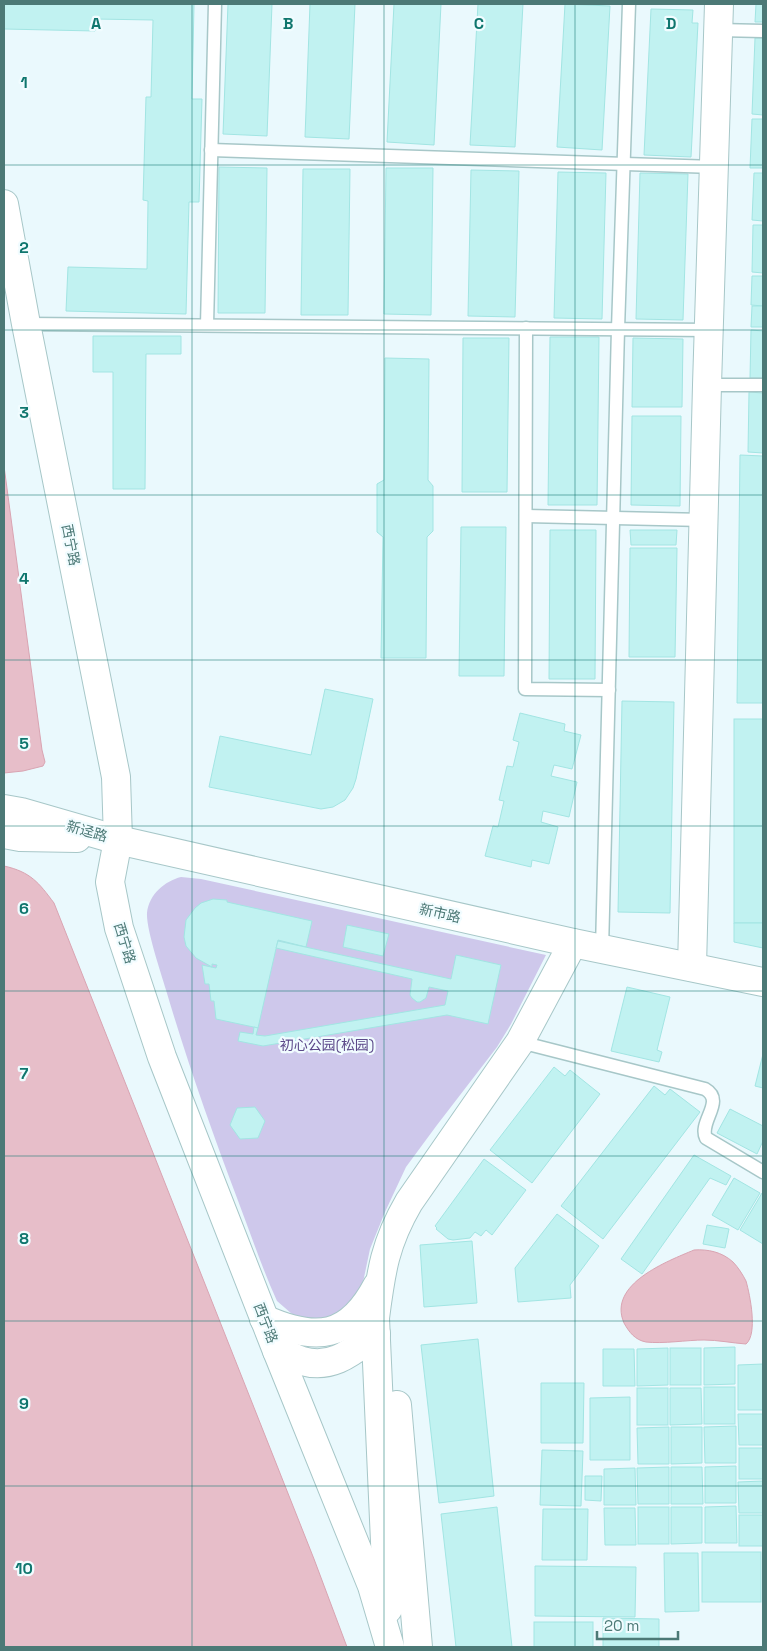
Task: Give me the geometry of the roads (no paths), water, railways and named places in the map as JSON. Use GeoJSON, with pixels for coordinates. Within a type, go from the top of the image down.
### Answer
{"type":"FeatureCollection","features":[{"type":"Feature","properties":{"kind":"street"},"geometry":{"type":"LineString","coordinates":[[692,967],[707,385],[719,17]]}},
{"type":"Feature","properties":{"kind":"street","name":"西宁路"},"geometry":{"type":"LineString","coordinates":[[4,204],[114,768],[118,840],[110,882],[119,928],[162,1057],[264,1319],[372,1586],[390,1646]]}},
{"type":"Feature","properties":{"kind":"street","name":"新迳路"},"geometry":{"type":"LineString","coordinates":[[4,809],[21,812],[118,840]]}},
{"type":"Feature","properties":{"kind":"street","name":"新迳路"},"geometry":{"type":"LineString","coordinates":[[4,834],[20,837],[118,840]]}},
{"type":"Feature","properties":{"kind":"street","name":"新市路"},"geometry":{"type":"LineString","coordinates":[[118,840],[573,943],[763,982]]}},
{"type":"Feature","properties":{"kind":"street"},"geometry":{"type":"LineString","coordinates":[[390,1646],[375,1318],[380,1279],[388,1243],[396,1224],[409,1202],[520,1042],[573,943]]}},
{"type":"Feature","properties":{"kind":"street"},"geometry":{"type":"LineString","coordinates":[[264,1319],[313,1333],[321,1334],[334,1331],[352,1321],[360,1313],[380,1279]]}},
{"type":"Feature","properties":{"kind":"street"},"geometry":{"type":"LineString","coordinates":[[380,1279],[390,1330],[418,1647]]}},
{"type":"Feature","properties":{"kind":"street"},"geometry":{"type":"LineString","coordinates":[[277,1351],[302,1360],[323,1364],[346,1356],[376,1334]]}},
{"type":"Feature","properties":{"kind":"lane"},"geometry":{"type":"LineString","coordinates":[[207,325],[215,4]]}},
{"type":"Feature","properties":{"kind":"lane"},"geometry":{"type":"LineString","coordinates":[[602,949],[618,329],[629,4]]}},
{"type":"Feature","properties":{"kind":"lane"},"geometry":{"type":"LineString","coordinates":[[719,17],[763,31]]}},
{"type":"Feature","properties":{"kind":"lane"},"geometry":{"type":"LineString","coordinates":[[211,150],[714,167]]}},
{"type":"Feature","properties":{"kind":"lane"},"geometry":{"type":"LineString","coordinates":[[26,324],[710,330]]}},
{"type":"Feature","properties":{"kind":"lane"},"geometry":{"type":"LineString","coordinates":[[526,328],[525,689],[609,690]]}},
{"type":"Feature","properties":{"kind":"lane"},"geometry":{"type":"LineString","coordinates":[[707,385],[763,385]]}},
{"type":"Feature","properties":{"kind":"lane"},"geometry":{"type":"LineString","coordinates":[[526,516],[704,520]]}},
{"type":"Feature","properties":{"kind":"lane"},"geometry":{"type":"LineString","coordinates":[[520,1042],[705,1089],[710,1092],[713,1099],[713,1106],[704,1133],[706,1138],[763,1172]]}},
{"type":"Feature","properties":{"kind":"park label","name":"初心公园(松园)"},"geometry":{"type":"Point","coordinates":[327,1045]}}]}
